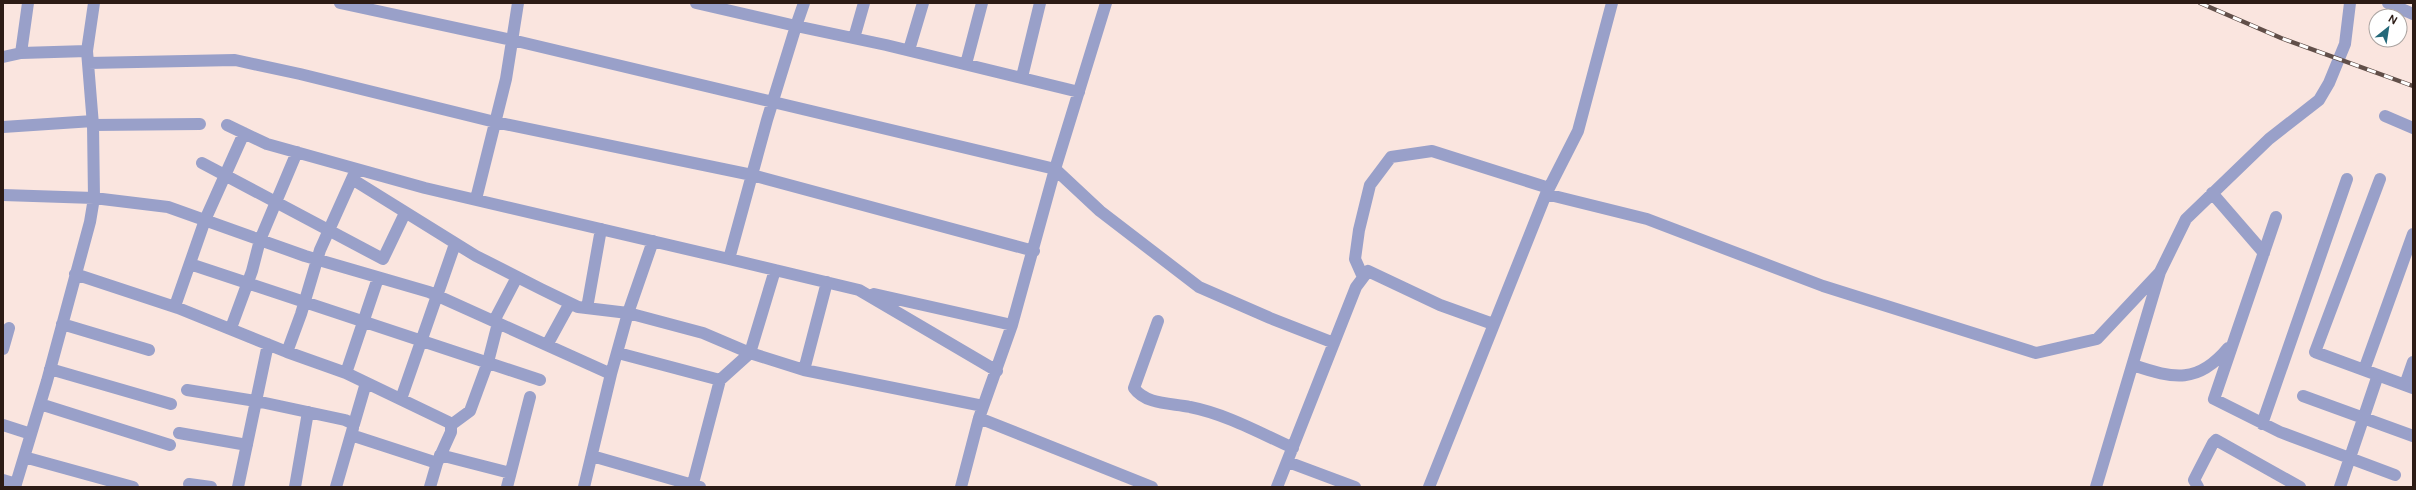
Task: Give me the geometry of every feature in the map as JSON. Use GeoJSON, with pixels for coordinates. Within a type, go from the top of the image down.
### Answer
{"type":"FeatureCollection","features":[{"type":"Feature","properties":{"kind":"street"},"geometry":{"type":"LineString","coordinates":[[21,53],[28,3]]}},
{"type":"Feature","properties":{"kind":"street"},"geometry":{"type":"LineString","coordinates":[[3,480],[15,486],[50,369],[90,222],[94,198],[93,123],[88,57],[94,3]]}},
{"type":"Feature","properties":{"kind":"street"},"geometry":{"type":"LineString","coordinates":[[345,3],[512,40],[1055,169],[1100,211],[1199,287],[1270,318],[1334,343]]}},
{"type":"Feature","properties":{"kind":"street"},"geometry":{"type":"LineString","coordinates":[[476,199],[506,78],[518,3]]}},
{"type":"Feature","properties":{"kind":"street"},"geometry":{"type":"LineString","coordinates":[[729,259],[772,102],[804,3]]}},
{"type":"Feature","properties":{"kind":"street"},"geometry":{"type":"LineString","coordinates":[[854,38],[864,3]]}},
{"type":"Feature","properties":{"kind":"street"},"geometry":{"type":"LineString","coordinates":[[909,50],[923,3]]}},
{"type":"Feature","properties":{"kind":"street"},"geometry":{"type":"LineString","coordinates":[[966,64],[982,3]]}},
{"type":"Feature","properties":{"kind":"street"},"geometry":{"type":"LineString","coordinates":[[1022,77],[1040,3]]}},
{"type":"Feature","properties":{"kind":"street"},"geometry":{"type":"LineString","coordinates":[[961,487],[979,418],[997,371],[1012,325],[1034,251],[1055,169],[1106,3]]}},
{"type":"Feature","properties":{"kind":"street"},"geometry":{"type":"LineString","coordinates":[[1429,487],[1493,324],[1548,191],[1578,131],[1612,3]]}},
{"type":"Feature","properties":{"kind":"street"},"geometry":{"type":"LineString","coordinates":[[2096,487],[2160,272],[2186,218],[2269,139],[2319,100],[2329,83],[2345,44],[2350,3]]}},
{"type":"Feature","properties":{"kind":"street"},"geometry":{"type":"LineString","coordinates":[[2388,3],[2413,14]]}},
{"type":"Feature","properties":{"kind":"street"},"geometry":{"type":"LineString","coordinates":[[702,4],[744,8],[796,26],[909,50],[1079,92]]}},
{"type":"Feature","properties":{"kind":"street"},"geometry":{"type":"LineString","coordinates":[[3,56],[21,53],[88,57],[220,61],[235,60],[300,74],[495,122],[752,175],[1034,251]]}},
{"type":"Feature","properties":{"kind":"street"},"geometry":{"type":"LineString","coordinates":[[2385,116],[2413,128]]}},
{"type":"Feature","properties":{"kind":"street"},"geometry":{"type":"LineString","coordinates":[[3,127],[93,123],[200,124]]}},
{"type":"Feature","properties":{"kind":"street"},"geometry":{"type":"LineString","coordinates":[[227,125],[267,144],[297,152],[355,174],[476,199],[1012,325]]}},
{"type":"Feature","properties":{"kind":"street"},"geometry":{"type":"LineString","coordinates":[[175,306],[205,220],[244,133]]}},
{"type":"Feature","properties":{"kind":"street"},"geometry":{"type":"LineString","coordinates":[[1363,277],[1356,259],[1370,185],[1391,157],[1432,151],[1548,191],[1647,219],[1823,286],[2036,353],[2097,339],[2160,272]]}},
{"type":"Feature","properties":{"kind":"street"},"geometry":{"type":"LineString","coordinates":[[231,328],[248,283],[260,240],[297,152]]}},
{"type":"Feature","properties":{"kind":"street"},"geometry":{"type":"LineString","coordinates":[[202,164],[383,259]]}},
{"type":"Feature","properties":{"kind":"street"},"geometry":{"type":"LineString","coordinates":[[355,174],[405,214],[455,244],[570,303],[587,308],[628,313],[703,333],[750,352],[804,370],[983,406]]}},
{"type":"Feature","properties":{"kind":"street"},"geometry":{"type":"LineString","coordinates":[[287,352],[317,260],[355,174]]}},
{"type":"Feature","properties":{"kind":"street"},"geometry":{"type":"LineString","coordinates":[[2262,424],[2347,179]]}},
{"type":"Feature","properties":{"kind":"street"},"geometry":{"type":"LineString","coordinates":[[2380,179],[2315,352],[2409,386],[2413,362]]}},
{"type":"Feature","properties":{"kind":"street"},"geometry":{"type":"LineString","coordinates":[[2212,193],[2264,253]]}},
{"type":"Feature","properties":{"kind":"street"},"geometry":{"type":"LineString","coordinates":[[3,196],[94,198],[168,207],[179,210],[317,260],[438,296],[611,374]]}},
{"type":"Feature","properties":{"kind":"street"},"geometry":{"type":"LineString","coordinates":[[346,373],[376,277],[405,214]]}},
{"type":"Feature","properties":{"kind":"street"},"geometry":{"type":"LineString","coordinates":[[2276,216],[2214,399],[2262,424],[2395,475]]}},
{"type":"Feature","properties":{"kind":"street"},"geometry":{"type":"LineString","coordinates":[[587,308],[601,228]]}},
{"type":"Feature","properties":{"kind":"street"},"geometry":{"type":"LineString","coordinates":[[2364,370],[2413,234]]}},
{"type":"Feature","properties":{"kind":"street"},"geometry":{"type":"LineString","coordinates":[[584,487],[611,374],[628,313],[653,241]]}},
{"type":"Feature","properties":{"kind":"street"},"geometry":{"type":"LineString","coordinates":[[402,399],[455,244]]}},
{"type":"Feature","properties":{"kind":"street"},"geometry":{"type":"LineString","coordinates":[[190,264],[304,303],[363,320],[540,380]]}},
{"type":"Feature","properties":{"kind":"street"},"geometry":{"type":"LineString","coordinates":[[592,456],[695,486],[720,380],[750,352],[776,270]]}},
{"type":"Feature","properties":{"kind":"street"},"geometry":{"type":"LineString","coordinates":[[1277,487],[1356,287],[1368,271],[1440,305],[1493,324]]}},
{"type":"Feature","properties":{"kind":"street"},"geometry":{"type":"LineString","coordinates":[[75,274],[175,306],[287,352],[346,373],[402,399],[451,425]]}},
{"type":"Feature","properties":{"kind":"street"},"geometry":{"type":"LineString","coordinates":[[451,425],[470,411],[488,362],[496,322],[517,277]]}},
{"type":"Feature","properties":{"kind":"street"},"geometry":{"type":"LineString","coordinates":[[804,370],[827,282]]}},
{"type":"Feature","properties":{"kind":"street"},"geometry":{"type":"LineString","coordinates":[[859,290],[997,371]]}},
{"type":"Feature","properties":{"kind":"street"},"geometry":{"type":"LineString","coordinates":[[547,345],[570,303]]}},
{"type":"Feature","properties":{"kind":"street"},"geometry":{"type":"LineString","coordinates":[[1158,321],[1134,388],[1138,393],[1149,400],[1191,407],[1222,416],[1293,448]]}},
{"type":"Feature","properties":{"kind":"street"},"geometry":{"type":"LineString","coordinates":[[62,324],[149,350]]}},
{"type":"Feature","properties":{"kind":"street"},"geometry":{"type":"LineString","coordinates":[[3,349],[9,328]]}},
{"type":"Feature","properties":{"kind":"street"},"geometry":{"type":"LineString","coordinates":[[2133,365],[2166,376],[2192,375],[2216,362],[2234,341]]}},
{"type":"Feature","properties":{"kind":"street"},"geometry":{"type":"LineString","coordinates":[[238,487],[268,344]]}},
{"type":"Feature","properties":{"kind":"street"},"geometry":{"type":"LineString","coordinates":[[618,352],[720,380]]}},
{"type":"Feature","properties":{"kind":"street"},"geometry":{"type":"LineString","coordinates":[[50,369],[171,404]]}},
{"type":"Feature","properties":{"kind":"street"},"geometry":{"type":"LineString","coordinates":[[2340,487],[2378,375]]}},
{"type":"Feature","properties":{"kind":"street"},"geometry":{"type":"LineString","coordinates":[[336,487],[366,382]]}},
{"type":"Feature","properties":{"kind":"street"},"geometry":{"type":"LineString","coordinates":[[187,390],[256,401],[345,420],[352,430],[439,459],[510,473]]}},
{"type":"Feature","properties":{"kind":"street"},"geometry":{"type":"LineString","coordinates":[[2303,396],[2413,436]]}},
{"type":"Feature","properties":{"kind":"street"},"geometry":{"type":"LineString","coordinates":[[507,487],[530,398]]}},
{"type":"Feature","properties":{"kind":"street"},"geometry":{"type":"LineString","coordinates":[[40,404],[170,445]]}},
{"type":"Feature","properties":{"kind":"street"},"geometry":{"type":"LineString","coordinates":[[295,487],[308,412]]}},
{"type":"Feature","properties":{"kind":"street"},"geometry":{"type":"LineString","coordinates":[[979,418],[1152,487]]}},
{"type":"Feature","properties":{"kind":"street"},"geometry":{"type":"LineString","coordinates":[[3,425],[31,434]]}},
{"type":"Feature","properties":{"kind":"street"},"geometry":{"type":"LineString","coordinates":[[430,487],[439,459],[451,432],[451,425]]}},
{"type":"Feature","properties":{"kind":"street"},"geometry":{"type":"LineString","coordinates":[[179,433],[247,445]]}},
{"type":"Feature","properties":{"kind":"street"},"geometry":{"type":"LineString","coordinates":[[2198,487],[2194,480],[2216,440],[2300,487]]}},
{"type":"Feature","properties":{"kind":"street"},"geometry":{"type":"LineString","coordinates":[[24,457],[133,487]]}},
{"type":"Feature","properties":{"kind":"street"},"geometry":{"type":"LineString","coordinates":[[1288,462],[1355,487]]}},
{"type":"Feature","properties":{"kind":"street"},"geometry":{"type":"LineString","coordinates":[[189,484],[211,487]]}},
{"type":"Feature","properties":{"kind":"railway"},"geometry":{"type":"LineString","coordinates":[[2200,3],[2281,38],[2413,86]]}}]}
